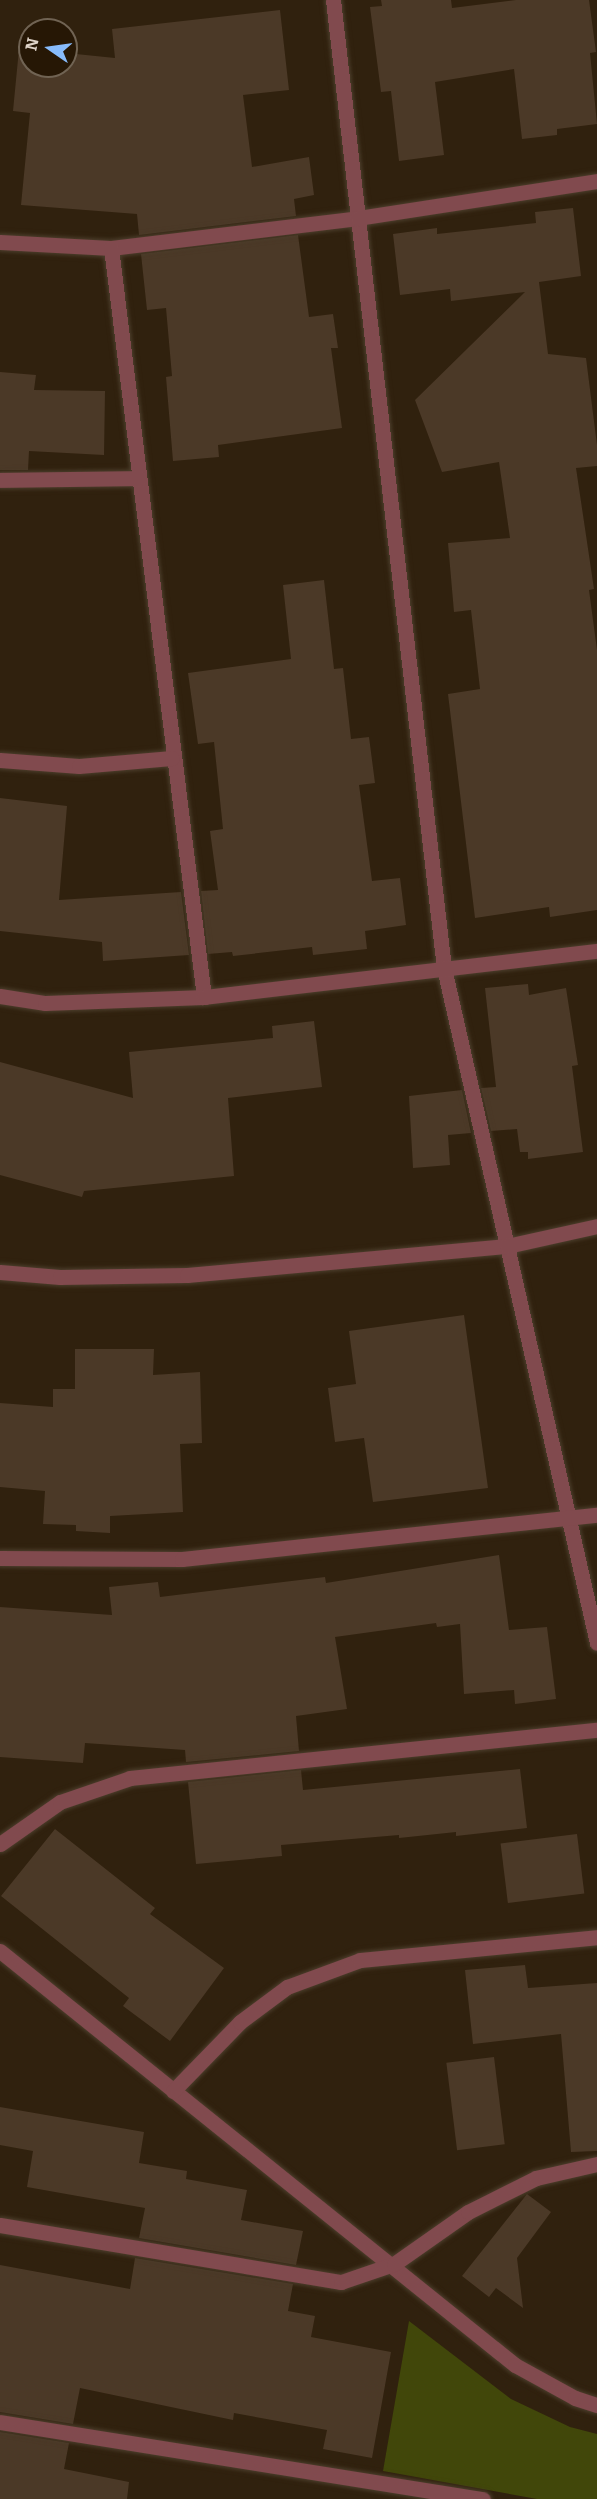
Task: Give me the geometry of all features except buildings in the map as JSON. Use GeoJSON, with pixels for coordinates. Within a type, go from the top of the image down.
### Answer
{"type":"FeatureCollection","features":[{"type":"Feature","properties":{"kind":"street"},"geometry":{"type":"LineString","coordinates":[[333,0],[444,968],[597,1643]]}},
{"type":"Feature","properties":{"kind":"street"},"geometry":{"type":"LineString","coordinates":[[0,242],[111,248],[358,218],[597,181]]}},
{"type":"Feature","properties":{"kind":"street"},"geometry":{"type":"LineString","coordinates":[[111,248],[172,758],[204,997]]}},
{"type":"Feature","properties":{"kind":"street"},"geometry":{"type":"LineString","coordinates":[[0,480],[139,478]]}},
{"type":"Feature","properties":{"kind":"street"},"geometry":{"type":"LineString","coordinates":[[0,759],[79,766],[172,758]]}},
{"type":"Feature","properties":{"kind":"street"},"geometry":{"type":"LineString","coordinates":[[0,996],[45,1003],[204,997],[597,951]]}},
{"type":"Feature","properties":{"kind":"street"},"geometry":{"type":"LineString","coordinates":[[0,1272],[60,1276],[187,1275],[507,1246],[597,1226]]}},
{"type":"Feature","properties":{"kind":"street"},"geometry":{"type":"LineString","coordinates":[[0,1558],[182,1559],[597,1515]]}},
{"type":"Feature","properties":{"kind":"street"},"geometry":{"type":"LineString","coordinates":[[0,1844],[60,1802],[130,1778],[597,1730]]}},
{"type":"Feature","properties":{"kind":"street"},"geometry":{"type":"LineString","coordinates":[[173,2091],[240,2022],[287,1987],[360,1960],[597,1937]]}},
{"type":"Feature","properties":{"kind":"street"},"geometry":{"type":"LineString","coordinates":[[0,1951],[173,2091],[394,2264],[515,2365],[575,2398],[597,2405]]}},
{"type":"Feature","properties":{"kind":"street"},"geometry":{"type":"LineString","coordinates":[[0,2225],[341,2282],[394,2264],[468,2211],[536,2178],[597,2164]]}},
{"type":"Feature","properties":{"kind":"street"},"geometry":{"type":"LineString","coordinates":[[0,2422],[483,2499]]}},
{"type":"Feature","properties":{"kind":"green space"},"geometry":{"type":"Polygon","coordinates":[[[409,2321],[511,2399],[570,2427],[597,2434],[597,2499],[537,2499],[383,2471],[409,2321]]]}}]}
